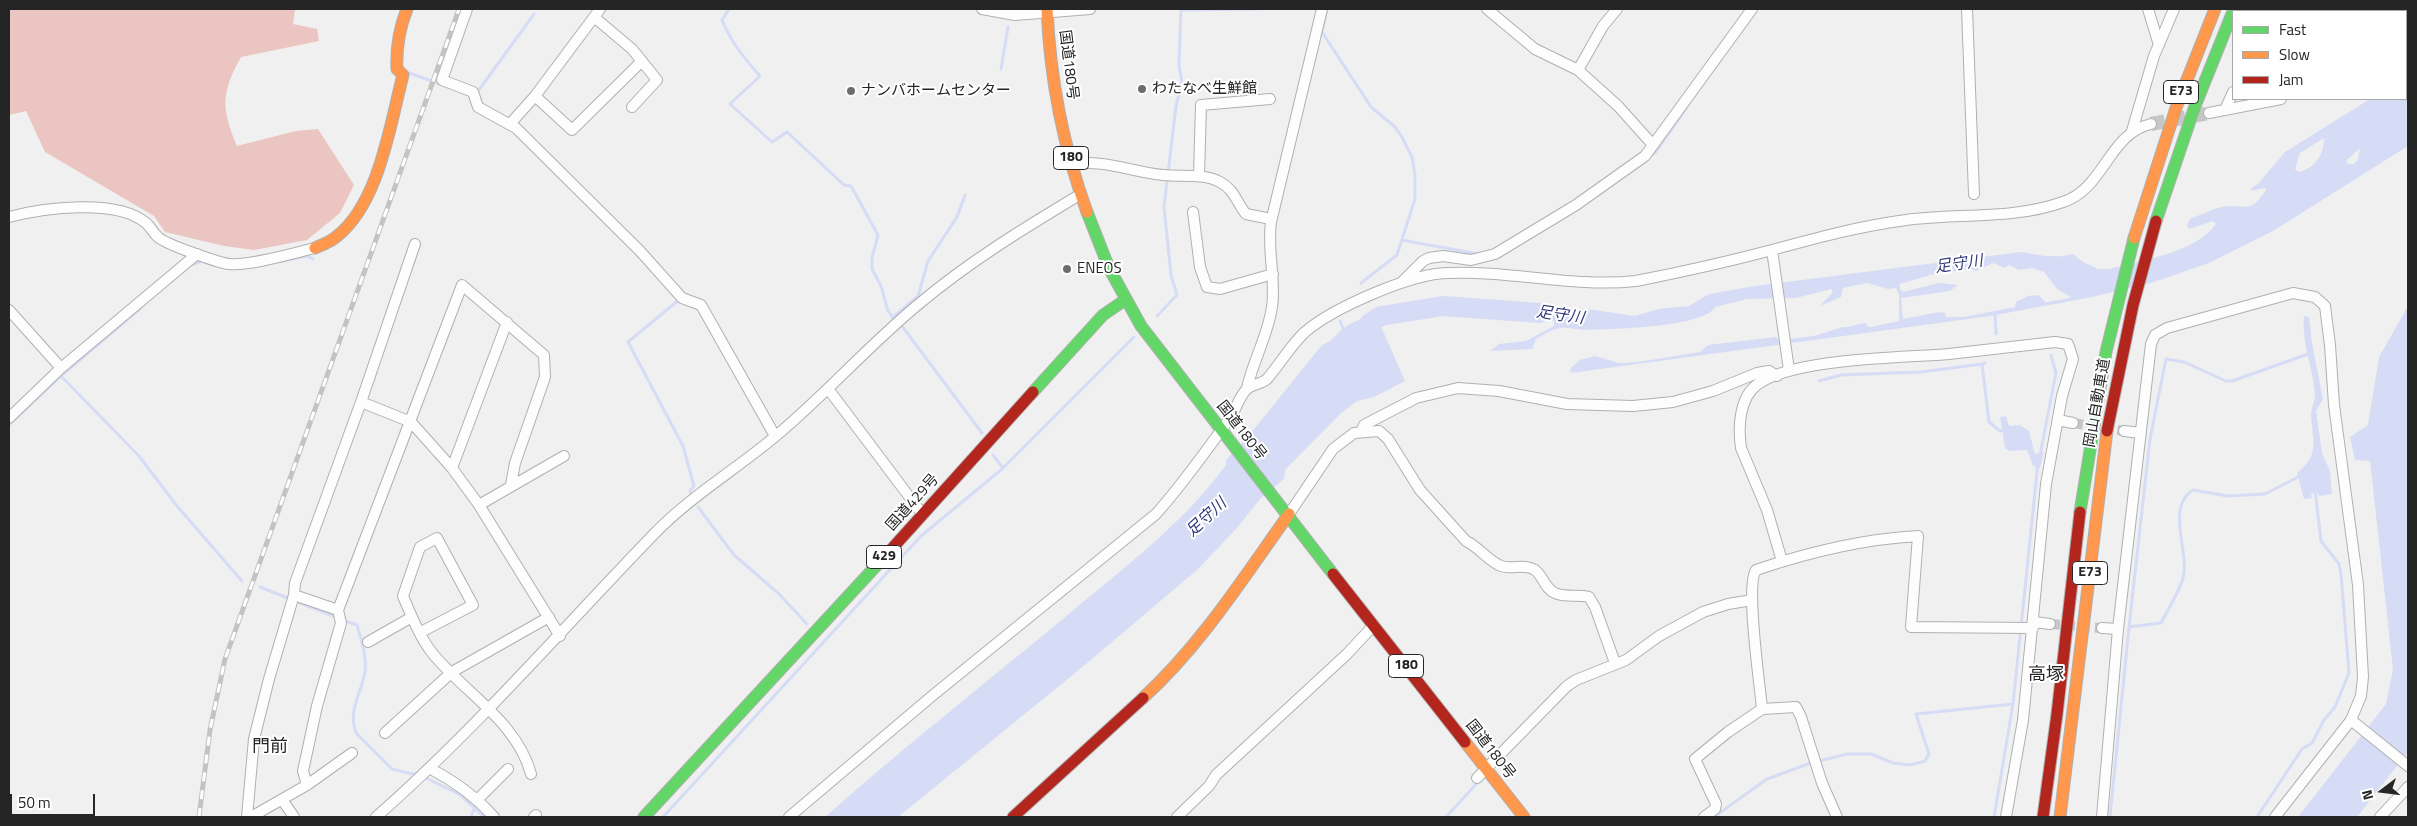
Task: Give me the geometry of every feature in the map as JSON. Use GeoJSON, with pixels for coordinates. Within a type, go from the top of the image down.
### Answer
{"type":"FeatureCollection","features":[{"type":"Feature","properties":{"kind":"main road"},"geometry":{"type":"LineString","coordinates":[[315,248],[331,242],[350,224],[372,186],[403,75],[397,69],[396,44],[398,30],[408,9]]}},
{"type":"Feature","properties":{"kind":"main road","name":"岡山自動車道"},"geometry":{"type":"LineString","coordinates":[[2043,817],[2062,676],[2079,512],[2109,332],[2151,177],[2215,9]]}},
{"type":"Feature","properties":{"kind":"main road","name":"国道180号"},"geometry":{"type":"LineString","coordinates":[[1047,10],[1053,76],[1072,164],[1081,194],[1106,260],[1125,300],[1156,346],[1524,817]]}},
{"type":"Feature","properties":{"kind":"main road","name":"岡山自動車道"},"geometry":{"type":"LineString","coordinates":[[2060,817],[2079,677],[2096,513],[2112,407],[2127,330],[2145,258],[2171,168],[2215,51],[2232,13]]}},
{"type":"Feature","properties":{"kind":"main road","name":"国道429号"},"geometry":{"type":"LineString","coordinates":[[644,817],[923,515],[1103,315],[1125,300]]}},
{"type":"Feature","properties":{"kind":"main road"},"geometry":{"type":"LineString","coordinates":[[1013,817],[1165,678],[1219,612],[1285,510]]}},
{"type":"Feature","properties":{"kind":"street"},"geometry":{"type":"LineString","coordinates":[[467,9],[442,80],[474,94],[478,107],[511,123],[640,251],[682,298],[701,305],[776,436]]}},
{"type":"Feature","properties":{"kind":"street"},"geometry":{"type":"LineString","coordinates":[[982,9],[1015,15],[1047,10],[1090,9]]}},
{"type":"Feature","properties":{"kind":"street"},"geometry":{"type":"LineString","coordinates":[[789,817],[932,696],[1156,514],[1182,485],[1221,429],[1247,388],[1269,320],[1273,274],[1269,232],[1322,9]]}},
{"type":"Feature","properties":{"kind":"street"},"geometry":{"type":"LineString","coordinates":[[1487,9],[1535,49],[1578,70],[1618,106],[1654,145]]}},
{"type":"Feature","properties":{"kind":"street"},"geometry":{"type":"LineString","coordinates":[[1578,70],[1603,26],[1617,9]]}},
{"type":"Feature","properties":{"kind":"street"},"geometry":{"type":"LineString","coordinates":[[1402,281],[1418,265],[1429,258],[1443,256],[1471,260],[1495,254],[1576,205],[1645,156],[1752,9]]}},
{"type":"Feature","properties":{"kind":"street"},"geometry":{"type":"LineString","coordinates":[[1967,9],[1974,194]]}},
{"type":"Feature","properties":{"kind":"street"},"geometry":{"type":"LineString","coordinates":[[2148,9],[2158,44]]}},
{"type":"Feature","properties":{"kind":"street"},"geometry":{"type":"LineString","coordinates":[[2132,131],[2158,44],[2174,9]]}},
{"type":"Feature","properties":{"kind":"street"},"geometry":{"type":"LineString","coordinates":[[511,123],[535,96],[597,13],[632,48],[658,80],[632,107]]}},
{"type":"Feature","properties":{"kind":"street"},"geometry":{"type":"LineString","coordinates":[[535,96],[572,130],[642,61]]}},
{"type":"Feature","properties":{"kind":"street"},"geometry":{"type":"LineString","coordinates":[[2224,110],[2232,94]]}},
{"type":"Feature","properties":{"kind":"street"},"geometry":{"type":"LineString","coordinates":[[1200,176],[1200,105],[1270,99]]}},
{"type":"Feature","properties":{"kind":"street"},"geometry":{"type":"LineString","coordinates":[[2209,112],[2276,100]]}},
{"type":"Feature","properties":{"kind":"street"},"geometry":{"type":"LineString","coordinates":[[1247,388],[1265,380],[1297,340],[1318,322],[1402,281],[1432,274],[1461,273],[1621,283],[1773,254],[1840,232],[1906,220],[2018,213],[2065,202],[2082,193],[2091,185],[2121,141],[2132,131],[2151,124]]}},
{"type":"Feature","properties":{"kind":"street"},"geometry":{"type":"LineString","coordinates":[[1072,164],[1088,162],[1166,175],[1200,176],[1219,181],[1230,188],[1246,214],[1272,219]]}},
{"type":"Feature","properties":{"kind":"street"},"geometry":{"type":"LineString","coordinates":[[376,817],[431,769],[560,636],[657,531],[776,436],[829,390],[884,335],[944,283],[1019,232],[1081,194]]}},
{"type":"Feature","properties":{"kind":"street"},"geometry":{"type":"LineString","coordinates":[[9,217],[61,208],[107,208],[146,222],[159,238],[197,254],[229,264],[315,248]]}},
{"type":"Feature","properties":{"kind":"street"},"geometry":{"type":"LineString","coordinates":[[1193,212],[1200,267],[1207,287],[1220,289],[1273,274]]}},
{"type":"Feature","properties":{"kind":"street"},"geometry":{"type":"LineString","coordinates":[[246,817],[254,739],[269,679],[293,599],[295,583],[361,402],[415,244]]}},
{"type":"Feature","properties":{"kind":"street"},"geometry":{"type":"LineString","coordinates":[[9,418],[61,368],[197,254]]}},
{"type":"Feature","properties":{"kind":"street"},"geometry":{"type":"LineString","coordinates":[[1773,254],[1789,366]]}},
{"type":"Feature","properties":{"kind":"street"},"geometry":{"type":"LineString","coordinates":[[308,785],[303,771],[339,616],[462,286],[544,355],[546,377],[515,463],[511,485]]}},
{"type":"Feature","properties":{"kind":"street"},"geometry":{"type":"LineString","coordinates":[[2102,817],[2118,629],[2152,344],[2155,335],[2167,328],[2293,293],[2316,298],[2325,306],[2334,405],[2358,585],[2363,677],[2361,696],[2354,722],[2274,817]]}},
{"type":"Feature","properties":{"kind":"street"},"geometry":{"type":"LineString","coordinates":[[9,310],[61,368]]}},
{"type":"Feature","properties":{"kind":"street"},"geometry":{"type":"LineString","coordinates":[[452,468],[506,322]]}},
{"type":"Feature","properties":{"kind":"street"},"geometry":{"type":"LineString","coordinates":[[1782,561],[1775,533],[1741,448],[1742,412],[1750,392],[1758,384],[1777,376],[1789,366],[2055,342],[2068,344],[2073,359],[2062,396],[2043,504],[2027,627],[2023,720],[2006,817]]}},
{"type":"Feature","properties":{"kind":"street"},"geometry":{"type":"LineString","coordinates":[[1361,432],[1364,425],[1416,398],[1458,388],[1499,391],[1567,404],[1633,406],[1673,402],[1757,373],[1770,371],[1777,376]]}},
{"type":"Feature","properties":{"kind":"street"},"geometry":{"type":"LineString","coordinates":[[829,390],[923,515]]}},
{"type":"Feature","properties":{"kind":"street"},"geometry":{"type":"LineString","coordinates":[[361,402],[411,422],[452,468],[479,505],[560,636]]}},
{"type":"Feature","properties":{"kind":"street"},"geometry":{"type":"LineString","coordinates":[[2058,420],[2074,423]]}},
{"type":"Feature","properties":{"kind":"street"},"geometry":{"type":"LineString","coordinates":[[1285,510],[1333,449],[1354,433],[1379,431],[1388,439],[1427,497],[1466,541],[1475,545],[1500,566],[1532,569],[1540,575],[1552,592],[1561,596],[1588,597],[1595,607],[1615,663]]}},
{"type":"Feature","properties":{"kind":"street"},"geometry":{"type":"LineString","coordinates":[[2124,431],[2141,433]]}},
{"type":"Feature","properties":{"kind":"street"},"geometry":{"type":"LineString","coordinates":[[479,505],[564,456]]}},
{"type":"Feature","properties":{"kind":"street"},"geometry":{"type":"LineString","coordinates":[[1762,709],[1752,600],[1752,575],[1756,570],[1782,561],[1855,543],[1885,538],[1918,536],[1911,627],[2027,627],[2050,624]]}},
{"type":"Feature","properties":{"kind":"street"},"geometry":{"type":"LineString","coordinates":[[421,632],[473,605],[437,538],[420,546],[403,596],[412,617],[432,653],[489,708],[526,756],[531,774]]}},
{"type":"Feature","properties":{"kind":"street"},"geometry":{"type":"LineString","coordinates":[[293,599],[339,616]]}},
{"type":"Feature","properties":{"kind":"street"},"geometry":{"type":"LineString","coordinates":[[1477,778],[1567,686],[1615,663],[1626,660],[1659,636],[1703,612],[1728,604],[1752,600]]}},
{"type":"Feature","properties":{"kind":"street"},"geometry":{"type":"LineString","coordinates":[[368,642],[412,617]]}},
{"type":"Feature","properties":{"kind":"street"},"geometry":{"type":"LineString","coordinates":[[385,733],[452,672],[549,617]]}},
{"type":"Feature","properties":{"kind":"street"},"geometry":{"type":"LineString","coordinates":[[1177,817],[1209,786],[1216,775],[1346,654],[1374,624]]}},
{"type":"Feature","properties":{"kind":"street"},"geometry":{"type":"LineString","coordinates":[[2102,628],[2118,629]]}},
{"type":"Feature","properties":{"kind":"street"},"geometry":{"type":"LineString","coordinates":[[1704,817],[1715,809],[1716,804],[1695,759],[1728,732],[1762,709],[1796,708],[1801,716],[1815,762],[1837,817]]}},
{"type":"Feature","properties":{"kind":"street"},"geometry":{"type":"LineString","coordinates":[[2354,722],[2408,766]]}},
{"type":"Feature","properties":{"kind":"street"},"geometry":{"type":"LineString","coordinates":[[252,817],[308,785],[352,753]]}},
{"type":"Feature","properties":{"kind":"street"},"geometry":{"type":"LineString","coordinates":[[431,769],[457,783],[478,799],[494,817]]}},
{"type":"Feature","properties":{"kind":"street"},"geometry":{"type":"LineString","coordinates":[[478,799],[508,769]]}},
{"type":"Feature","properties":{"kind":"street"},"geometry":{"type":"LineString","coordinates":[[2380,817],[2408,787]]}},
{"type":"Feature","properties":{"kind":"street"},"geometry":{"type":"LineString","coordinates":[[283,801],[294,817]]}},
{"type":"Feature","properties":{"kind":"shaded area"},"geometry":{"type":"Polygon","coordinates":[[[9,9],[295,9],[293,24],[317,29],[319,41],[241,57],[234,70],[227,91],[226,111],[228,121],[237,146],[296,131],[318,129],[354,185],[340,213],[307,240],[254,250],[224,246],[165,232],[154,216],[45,152],[26,111],[9,115],[9,9]]]}},
{"type":"Feature","properties":{"kind":"water"},"geometry":{"type":"Polygon","coordinates":[[[2408,75],[2408,146],[2273,231],[2209,263],[2154,282],[2092,297],[1990,316],[1571,373],[1570,369],[1580,360],[1595,356],[1619,363],[1638,362],[1700,352],[1708,345],[1776,337],[1779,340],[1814,336],[1863,323],[1871,327],[1899,321],[1899,294],[1896,288],[1888,289],[1867,283],[1843,288],[1841,297],[1820,306],[1833,292],[1831,289],[1796,298],[1747,299],[1715,307],[1707,314],[1675,323],[1613,329],[1584,330],[1560,328],[1536,339],[1532,349],[1490,351],[1499,344],[1526,341],[1554,326],[1554,321],[1520,319],[1513,314],[1515,307],[1595,310],[1635,316],[1659,309],[1689,306],[1709,294],[1755,286],[2021,252],[2054,256],[2073,254],[2083,262],[2098,269],[2110,269],[2168,254],[2183,248],[2207,234],[2216,224],[2213,221],[2189,229],[2187,226],[2190,219],[2221,207],[2245,207],[2255,203],[2266,190],[2265,188],[2251,191],[2252,188],[2258,184],[2285,152],[2368,100],[2407,100],[2408,75]],[[2324,138],[2300,153],[2295,169],[2299,172],[2314,164],[2318,160],[2324,144],[2324,138]],[[2360,148],[2346,161],[2348,164],[2354,164],[2358,159],[2360,148]],[[1993,263],[1976,271],[1972,269],[1937,273],[1900,284],[1900,290],[1903,292],[1939,283],[1958,285],[1950,291],[1901,298],[1903,319],[1939,312],[1945,313],[1946,317],[1964,317],[2015,307],[2016,302],[2028,296],[2039,295],[2045,302],[2055,302],[2071,297],[2057,289],[2044,272],[2032,268],[2019,270],[2009,265],[2004,268],[1993,263]]]}},
{"type":"Feature","properties":{"kind":"water"},"geometry":{"type":"Polygon","coordinates":[[[2408,306],[2408,752],[2357,817],[2298,817],[2386,704],[2393,669],[2370,461],[2355,460],[2350,437],[2368,425],[2379,357],[2408,306]]]}},
{"type":"Feature","properties":{"kind":"water"},"geometry":{"type":"Polygon","coordinates":[[[1375,313],[1405,381],[1374,397],[1357,401],[1341,413],[1285,470],[1284,479],[1260,499],[1236,529],[1197,570],[1080,669],[898,817],[825,817],[1150,546],[1209,487],[1226,465],[1226,460],[1250,434],[1322,345],[1348,325],[1375,313]]]}},
{"type":"Feature","properties":{"kind":"water"},"geometry":{"type":"Polygon","coordinates":[[[2304,316],[2309,317],[2323,399],[2316,411],[2322,453],[2330,471],[2332,494],[2319,496],[2317,492],[2311,494],[2312,498],[2304,499],[2297,473],[2305,466],[2312,453],[2311,414],[2315,396],[2304,336],[2304,316]]]}},
{"type":"Feature","properties":{"kind":"water"},"geometry":{"type":"Polygon","coordinates":[[[2006,416],[2009,426],[2020,425],[2029,431],[2035,454],[2044,452],[2040,468],[2033,466],[2027,450],[2010,451],[2005,448],[2000,417],[2006,416]]]}},
{"type":"Feature","properties":{"kind":"waterway"},"geometry":{"type":"LineString","coordinates":[[729,9],[722,20],[729,36],[760,76],[730,104],[772,142],[787,132],[844,185],[851,186],[878,235],[872,258],[872,269],[881,286],[888,311],[895,320]]}},
{"type":"Feature","properties":{"kind":"waterway"},"geometry":{"type":"LineString","coordinates":[[1157,316],[1177,295],[1171,275],[1164,207],[1176,106],[1182,83],[1179,65],[1181,10],[1260,9]]}},
{"type":"Feature","properties":{"kind":"waterway"},"geometry":{"type":"LineString","coordinates":[[1327,9],[1322,32],[1371,107],[1395,127],[1402,137],[1412,157],[1415,175],[1415,199],[1397,255],[1361,283]]}},
{"type":"Feature","properties":{"kind":"waterway"},"geometry":{"type":"LineString","coordinates":[[476,94],[534,14]]}},
{"type":"Feature","properties":{"kind":"waterway"},"geometry":{"type":"LineString","coordinates":[[1001,69],[1008,27]]}},
{"type":"Feature","properties":{"kind":"waterway"},"geometry":{"type":"LineString","coordinates":[[409,73],[440,84]]}},
{"type":"Feature","properties":{"kind":"waterway"},"geometry":{"type":"LineString","coordinates":[[1650,156],[1656,152],[1687,107]]}},
{"type":"Feature","properties":{"kind":"waterway"},"geometry":{"type":"LineString","coordinates":[[892,318],[918,296],[928,261],[957,217],[965,195]]}},
{"type":"Feature","properties":{"kind":"waterway"},"geometry":{"type":"LineString","coordinates":[[1402,240],[1478,254]]}},
{"type":"Feature","properties":{"kind":"waterway"},"geometry":{"type":"LineString","coordinates":[[278,262],[307,256],[313,259]]}},
{"type":"Feature","properties":{"kind":"waterway"},"geometry":{"type":"LineString","coordinates":[[191,265],[204,260]]}},
{"type":"Feature","properties":{"kind":"waterway"},"geometry":{"type":"LineString","coordinates":[[229,268],[242,268]]}},
{"type":"Feature","properties":{"kind":"waterway"},"geometry":{"type":"LineString","coordinates":[[680,299],[628,342],[683,446],[694,486],[690,491],[691,495]]}},
{"type":"Feature","properties":{"kind":"waterway"},"geometry":{"type":"LineString","coordinates":[[2050,303],[2064,301]]}},
{"type":"Feature","properties":{"kind":"waterway","name":"足守川"},"geometry":{"type":"LineString","coordinates":[[1364,340],[1370,323],[1381,316],[1443,306],[1540,313]]}},
{"type":"Feature","properties":{"kind":"waterway"},"geometry":{"type":"LineString","coordinates":[[9,425],[61,376],[141,308]]}},
{"type":"Feature","properties":{"kind":"waterway"},"geometry":{"type":"LineString","coordinates":[[1995,313],[1996,334]]}},
{"type":"Feature","properties":{"kind":"waterway"},"geometry":{"type":"LineString","coordinates":[[1340,321],[1344,330]]}},
{"type":"Feature","properties":{"kind":"waterway"},"geometry":{"type":"LineString","coordinates":[[902,326],[982,433]]}},
{"type":"Feature","properties":{"kind":"waterway"},"geometry":{"type":"LineString","coordinates":[[663,817],[921,536],[1002,469],[1134,337]]}},
{"type":"Feature","properties":{"kind":"waterway"},"geometry":{"type":"LineString","coordinates":[[2129,627],[2150,439],[2166,359],[2184,362],[2226,381],[2232,381],[2311,353]]}},
{"type":"Feature","properties":{"kind":"waterway"},"geometry":{"type":"LineString","coordinates":[[2040,455],[2056,373],[2051,355]]}},
{"type":"Feature","properties":{"kind":"waterway"},"geometry":{"type":"LineString","coordinates":[[1985,363],[1982,364],[1989,422],[2000,431],[2003,430]]}},
{"type":"Feature","properties":{"kind":"waterway"},"geometry":{"type":"LineString","coordinates":[[1819,381],[1841,375],[1921,372],[1982,364]]}},
{"type":"Feature","properties":{"kind":"waterway"},"geometry":{"type":"LineString","coordinates":[[61,376],[139,456],[177,506],[242,581]]}},
{"type":"Feature","properties":{"kind":"waterway"},"geometry":{"type":"LineString","coordinates":[[993,455],[1003,468]]}},
{"type":"Feature","properties":{"kind":"waterway"},"geometry":{"type":"LineString","coordinates":[[1994,817],[2013,704],[2038,463]]}},
{"type":"Feature","properties":{"kind":"waterway"},"geometry":{"type":"LineString","coordinates":[[2110,817],[2129,627],[2161,623],[2179,589],[2184,567],[2179,518],[2185,498],[2193,490],[2228,496],[2265,494],[2302,475]]}},
{"type":"Feature","properties":{"kind":"waterway"},"geometry":{"type":"LineString","coordinates":[[2257,817],[2302,749],[2312,743],[2324,720],[2335,707],[2349,673],[2341,574],[2339,564],[2321,541],[2315,490]]}},
{"type":"Feature","properties":{"kind":"waterway"},"geometry":{"type":"LineString","coordinates":[[698,507],[734,555],[778,593],[807,624]]}},
{"type":"Feature","properties":{"kind":"waterway"},"geometry":{"type":"LineString","coordinates":[[260,587],[336,617]]}},
{"type":"Feature","properties":{"kind":"waterway"},"geometry":{"type":"LineString","coordinates":[[342,620],[357,625],[364,654],[365,672],[353,719],[357,734],[392,769],[417,775]]}},
{"type":"Feature","properties":{"kind":"waterway"},"geometry":{"type":"LineString","coordinates":[[1714,817],[1767,779],[1811,763],[1847,754],[1871,754],[1893,763],[1910,765],[1925,761],[1929,754],[1916,714],[2013,704]]}},
{"type":"Feature","properties":{"kind":"waterway"},"geometry":{"type":"LineString","coordinates":[[426,778],[459,794],[484,817]]}},
{"type":"Feature","properties":{"kind":"waterway"},"geometry":{"type":"LineString","coordinates":[[1446,817],[1479,781]]}},
{"type":"Feature","properties":{"kind":"waterway"},"geometry":{"type":"LineString","coordinates":[[471,817],[475,807]]}},
{"type":"Feature","properties":{"kind":"tunnel"},"geometry":{"type":"LineString","coordinates":[[2151,124],[2209,113]]}},
{"type":"Feature","properties":{"kind":"tunnel"},"geometry":{"type":"LineString","coordinates":[[2073,423],[2124,431]]}},
{"type":"Feature","properties":{"kind":"tunnel"},"geometry":{"type":"LineString","coordinates":[[2050,624],[2102,628]]}},
{"type":"Feature","properties":{"kind":"railway"},"geometry":{"type":"LineString","coordinates":[[199,817],[210,730],[225,659],[459,9]]}},
{"type":"Feature","properties":{"kind":"traffic: fast"},"geometry":{"type":"LineString","coordinates":[[2156,221],[2195,106],[2232,14]]}},
{"type":"Feature","properties":{"kind":"traffic: fast"},"geometry":{"type":"LineString","coordinates":[[1087,212],[1109,268],[1141,326],[1333,574]]}},
{"type":"Feature","properties":{"kind":"traffic: fast"},"geometry":{"type":"LineString","coordinates":[[2080,512],[2106,352],[2134,238]]}},
{"type":"Feature","properties":{"kind":"traffic: fast"},"geometry":{"type":"LineString","coordinates":[[1033,392],[1103,315],[1125,300]]}},
{"type":"Feature","properties":{"kind":"traffic: fast"},"geometry":{"type":"LineString","coordinates":[[644,817],[888,553]]}},
{"type":"Feature","properties":{"kind":"traffic: slow"},"geometry":{"type":"LineString","coordinates":[[315,248],[334,239],[351,223],[363,205],[373,184],[381,162],[403,75],[397,69],[397,54],[400,31],[407,9]]}},
{"type":"Feature","properties":{"kind":"traffic: slow"},"geometry":{"type":"LineString","coordinates":[[1047,9],[1051,61],[1059,112],[1071,162],[1087,212]]}},
{"type":"Feature","properties":{"kind":"traffic: slow"},"geometry":{"type":"LineString","coordinates":[[2134,238],[2177,105],[2215,9]]}},
{"type":"Feature","properties":{"kind":"traffic: slow"},"geometry":{"type":"LineString","coordinates":[[2060,817],[2107,431]]}},
{"type":"Feature","properties":{"kind":"traffic: slow"},"geometry":{"type":"LineString","coordinates":[[1143,698],[1184,656],[1203,633],[1289,514]]}},
{"type":"Feature","properties":{"kind":"traffic: slow"},"geometry":{"type":"LineString","coordinates":[[1465,742],[1524,817]]}},
{"type":"Feature","properties":{"kind":"traffic: jam"},"geometry":{"type":"LineString","coordinates":[[2107,431],[2133,305],[2156,221]]}},
{"type":"Feature","properties":{"kind":"traffic: jam"},"geometry":{"type":"LineString","coordinates":[[888,553],[1033,392]]}},
{"type":"Feature","properties":{"kind":"traffic: jam"},"geometry":{"type":"LineString","coordinates":[[2043,817],[2080,512]]}},
{"type":"Feature","properties":{"kind":"traffic: jam"},"geometry":{"type":"LineString","coordinates":[[1333,574],[1465,742]]}},
{"type":"Feature","properties":{"kind":"traffic: jam"},"geometry":{"type":"LineString","coordinates":[[1013,817],[1143,698]]}},
{"type":"Feature","properties":{"kind":"place","name":"わたなべ生鮮館"},"geometry":{"type":"Point","coordinates":[1142,89]}},
{"type":"Feature","properties":{"kind":"place","name":"ナンバホームセンター"},"geometry":{"type":"Point","coordinates":[851,91]}},
{"type":"Feature","properties":{"kind":"place","name":"ENEOS"},"geometry":{"type":"Point","coordinates":[1067,269]}},
{"type":"Feature","properties":{"kind":"district","name":"高塚"},"geometry":{"type":"Point","coordinates":[2046,676]}},
{"type":"Feature","properties":{"kind":"district","name":"門前"},"geometry":{"type":"Point","coordinates":[270,748]}}]}
